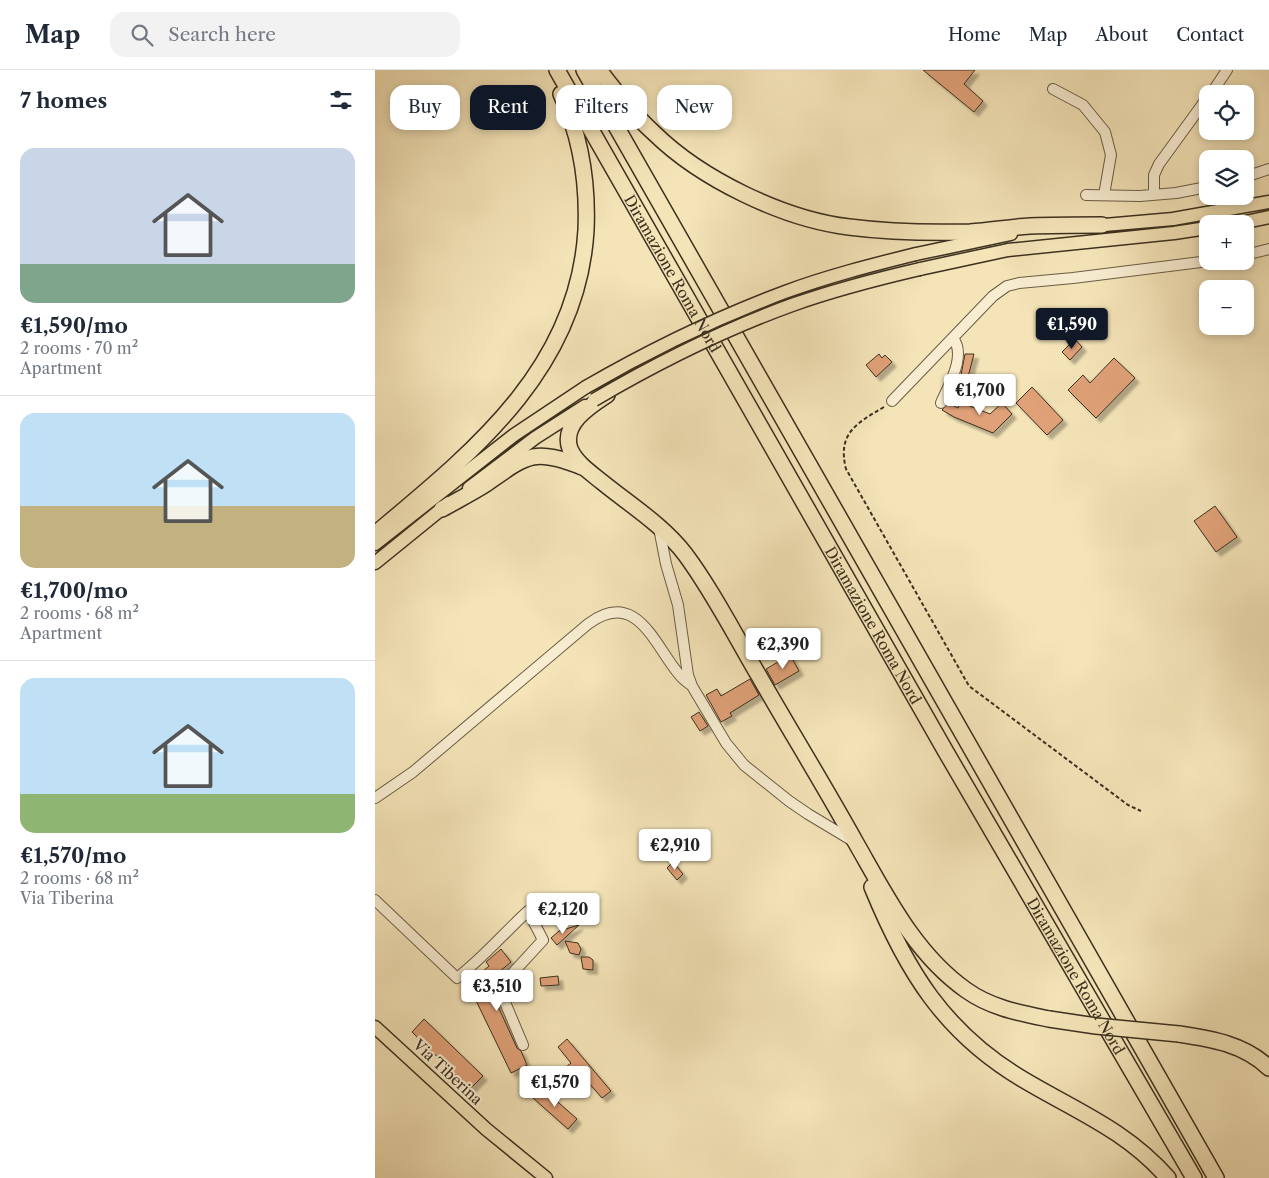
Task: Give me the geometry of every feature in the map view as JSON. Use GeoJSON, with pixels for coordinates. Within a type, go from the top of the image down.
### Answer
{"type":"FeatureCollection","features":[{"type":"Feature","properties":{"kind":"highway"},"geometry":{"type":"LineString","coordinates":[[375,534],[479,444],[505,415],[541,369],[557,340],[569,311],[584,253],[587,216],[585,186],[582,159],[572,121],[551,70]]}},
{"type":"Feature","properties":{"kind":"highway","name":"Diramazione Roma Nord"},"geometry":{"type":"LineString","coordinates":[[557,70],[946,752],[1193,1178]]}},
{"type":"Feature","properties":{"kind":"highway","name":"Diramazione Roma Nord"},"geometry":{"type":"LineString","coordinates":[[584,70],[1216,1178]]}},
{"type":"Feature","properties":{"kind":"highway"},"geometry":{"type":"LineString","coordinates":[[599,70],[633,113],[667,145],[724,183],[776,208],[799,216],[848,227],[927,232],[970,232],[1030,226],[1102,225]]}},
{"type":"Feature","properties":{"kind":"highway"},"geometry":{"type":"LineString","coordinates":[[627,381],[586,410],[570,430],[568,439],[574,456],[585,468],[676,543],[689,559],[909,932],[931,958],[955,982],[969,992],[992,1004],[1016,1012],[1096,1026],[1179,1034],[1223,1042],[1240,1048],[1269,1068]]}},
{"type":"Feature","properties":{"kind":"highway"},"geometry":{"type":"LineString","coordinates":[[442,509],[484,485],[513,464],[526,458],[536,456],[552,457],[585,468]]}},
{"type":"Feature","properties":{"kind":"highway"},"geometry":{"type":"LineString","coordinates":[[856,843],[894,939],[916,977],[946,1017],[997,1063],[1024,1081],[1085,1112],[1119,1134],[1150,1159],[1168,1178]]}},
{"type":"Feature","properties":{"kind":"main road"},"geometry":{"type":"LineString","coordinates":[[375,544],[514,435],[586,387],[675,339],[734,312],[787,291],[834,276],[917,254],[1006,235],[1173,218],[1269,202]]}},
{"type":"Feature","properties":{"kind":"main road"},"geometry":{"type":"LineString","coordinates":[[1254,220],[1269,217]]}},
{"type":"Feature","properties":{"kind":"main road"},"geometry":{"type":"LineString","coordinates":[[375,563],[535,438],[627,381],[739,326],[792,305],[838,290],[920,269],[1008,250],[1199,229]]}},
{"type":"Feature","properties":{"kind":"main road","name":"Via Tiberina"},"geometry":{"type":"LineString","coordinates":[[375,1027],[486,1130],[546,1178]]}},
{"type":"Feature","properties":{"kind":"street"},"geometry":{"type":"LineString","coordinates":[[1217,85],[1227,70]]}},
{"type":"Feature","properties":{"kind":"street"},"geometry":{"type":"LineString","coordinates":[[1053,88],[1083,105],[1105,132],[1111,155],[1104,195]]}},
{"type":"Feature","properties":{"kind":"street"},"geometry":{"type":"LineString","coordinates":[[1154,195],[1154,175],[1159,164],[1199,109]]}},
{"type":"Feature","properties":{"kind":"street"},"geometry":{"type":"LineString","coordinates":[[1254,173],[1269,169]]}},
{"type":"Feature","properties":{"kind":"street"},"geometry":{"type":"LineString","coordinates":[[1086,195],[1154,195],[1199,189]]}},
{"type":"Feature","properties":{"kind":"street"},"geometry":{"type":"LineString","coordinates":[[1254,253],[1269,249]]}},
{"type":"Feature","properties":{"kind":"street"},"geometry":{"type":"LineString","coordinates":[[892,401],[993,296],[1013,284],[1199,262]]}},
{"type":"Feature","properties":{"kind":"street"},"geometry":{"type":"LineString","coordinates":[[941,403],[957,361],[958,348],[953,338]]}},
{"type":"Feature","properties":{"kind":"street"},"geometry":{"type":"LineString","coordinates":[[659,528],[666,564],[678,604],[686,668],[692,686],[726,743],[744,765],[807,814],[856,843]]}},
{"type":"Feature","properties":{"kind":"street"},"geometry":{"type":"LineString","coordinates":[[375,798],[413,772],[588,624],[605,614],[627,614],[643,623],[677,672],[692,686]]}},
{"type":"Feature","properties":{"kind":"street"},"geometry":{"type":"LineString","coordinates":[[375,900],[457,978],[475,964],[528,911],[543,940],[499,988],[523,1045]]}},
{"type":"Feature","properties":{"kind":"path"},"geometry":{"type":"LineString","coordinates":[[892,401],[860,421],[849,433],[843,448],[846,469],[969,686],[1128,805],[1141,811]]}},
{"type":"Feature","properties":{"kind":"building"},"geometry":{"type":"Polygon","coordinates":[[[923,70],[975,70],[964,84],[983,101],[974,112],[923,70]]]}},
{"type":"Feature","properties":{"kind":"building"},"geometry":{"type":"Polygon","coordinates":[[[1075,339],[1082,347],[1070,360],[1062,352],[1075,339]]]}},
{"type":"Feature","properties":{"kind":"building"},"geometry":{"type":"Polygon","coordinates":[[[879,354],[882,358],[885,355],[892,362],[876,377],[866,365],[879,354]]]}},
{"type":"Feature","properties":{"kind":"building"},"geometry":{"type":"Polygon","coordinates":[[[965,354],[974,354],[968,377],[961,375],[965,354]]]}},
{"type":"Feature","properties":{"kind":"building"},"geometry":{"type":"Polygon","coordinates":[[[1114,358],[1135,378],[1096,418],[1068,390],[1083,375],[1090,383],[1114,358]]]}},
{"type":"Feature","properties":{"kind":"building"},"geometry":{"type":"Polygon","coordinates":[[[1032,387],[1063,420],[1047,435],[1016,403],[1032,387]]]}},
{"type":"Feature","properties":{"kind":"building"},"geometry":{"type":"Polygon","coordinates":[[[960,402],[990,414],[1002,403],[1012,414],[993,433],[942,410],[948,403],[958,408],[960,402]]]}},
{"type":"Feature","properties":{"kind":"building"},"geometry":{"type":"Polygon","coordinates":[[[1215,506],[1237,537],[1216,552],[1194,521],[1215,506]]]}},
{"type":"Feature","properties":{"kind":"building"},"geometry":{"type":"Polygon","coordinates":[[[790,655],[799,671],[775,685],[766,669],[790,655]]]}},
{"type":"Feature","properties":{"kind":"building"},"geometry":{"type":"Polygon","coordinates":[[[750,679],[759,695],[730,713],[732,716],[721,722],[706,695],[717,689],[721,696],[750,679]]]}},
{"type":"Feature","properties":{"kind":"building"},"geometry":{"type":"Polygon","coordinates":[[[699,712],[708,726],[700,731],[691,717],[699,712]]]}},
{"type":"Feature","properties":{"kind":"building"},"geometry":{"type":"Polygon","coordinates":[[[673,862],[683,874],[677,880],[667,868],[673,862]]]}},
{"type":"Feature","properties":{"kind":"building"},"geometry":{"type":"Polygon","coordinates":[[[579,925],[557,945],[551,938],[559,931],[579,925]]]}},
{"type":"Feature","properties":{"kind":"building"},"geometry":{"type":"Polygon","coordinates":[[[565,941],[578,943],[581,949],[579,955],[570,953],[565,941]]]}},
{"type":"Feature","properties":{"kind":"building"},"geometry":{"type":"Polygon","coordinates":[[[501,949],[511,962],[487,982],[517,1048],[521,1051],[527,1065],[511,1073],[468,984],[489,966],[486,962],[501,949]]]}},
{"type":"Feature","properties":{"kind":"building"},"geometry":{"type":"Polygon","coordinates":[[[581,957],[589,957],[593,960],[593,970],[583,969],[581,957]]]}},
{"type":"Feature","properties":{"kind":"building"},"geometry":{"type":"Polygon","coordinates":[[[558,976],[559,985],[541,986],[540,978],[558,976]]]}},
{"type":"Feature","properties":{"kind":"building"},"geometry":{"type":"Polygon","coordinates":[[[424,1019],[483,1076],[470,1089],[412,1032],[424,1019]]]}},
{"type":"Feature","properties":{"kind":"building"},"geometry":{"type":"Polygon","coordinates":[[[567,1039],[611,1091],[602,1098],[588,1082],[576,1092],[560,1072],[571,1063],[558,1047],[567,1039]]]}},
{"type":"Feature","properties":{"kind":"building"},"geometry":{"type":"Polygon","coordinates":[[[542,1088],[577,1119],[568,1129],[533,1098],[542,1088]]]}}]}
